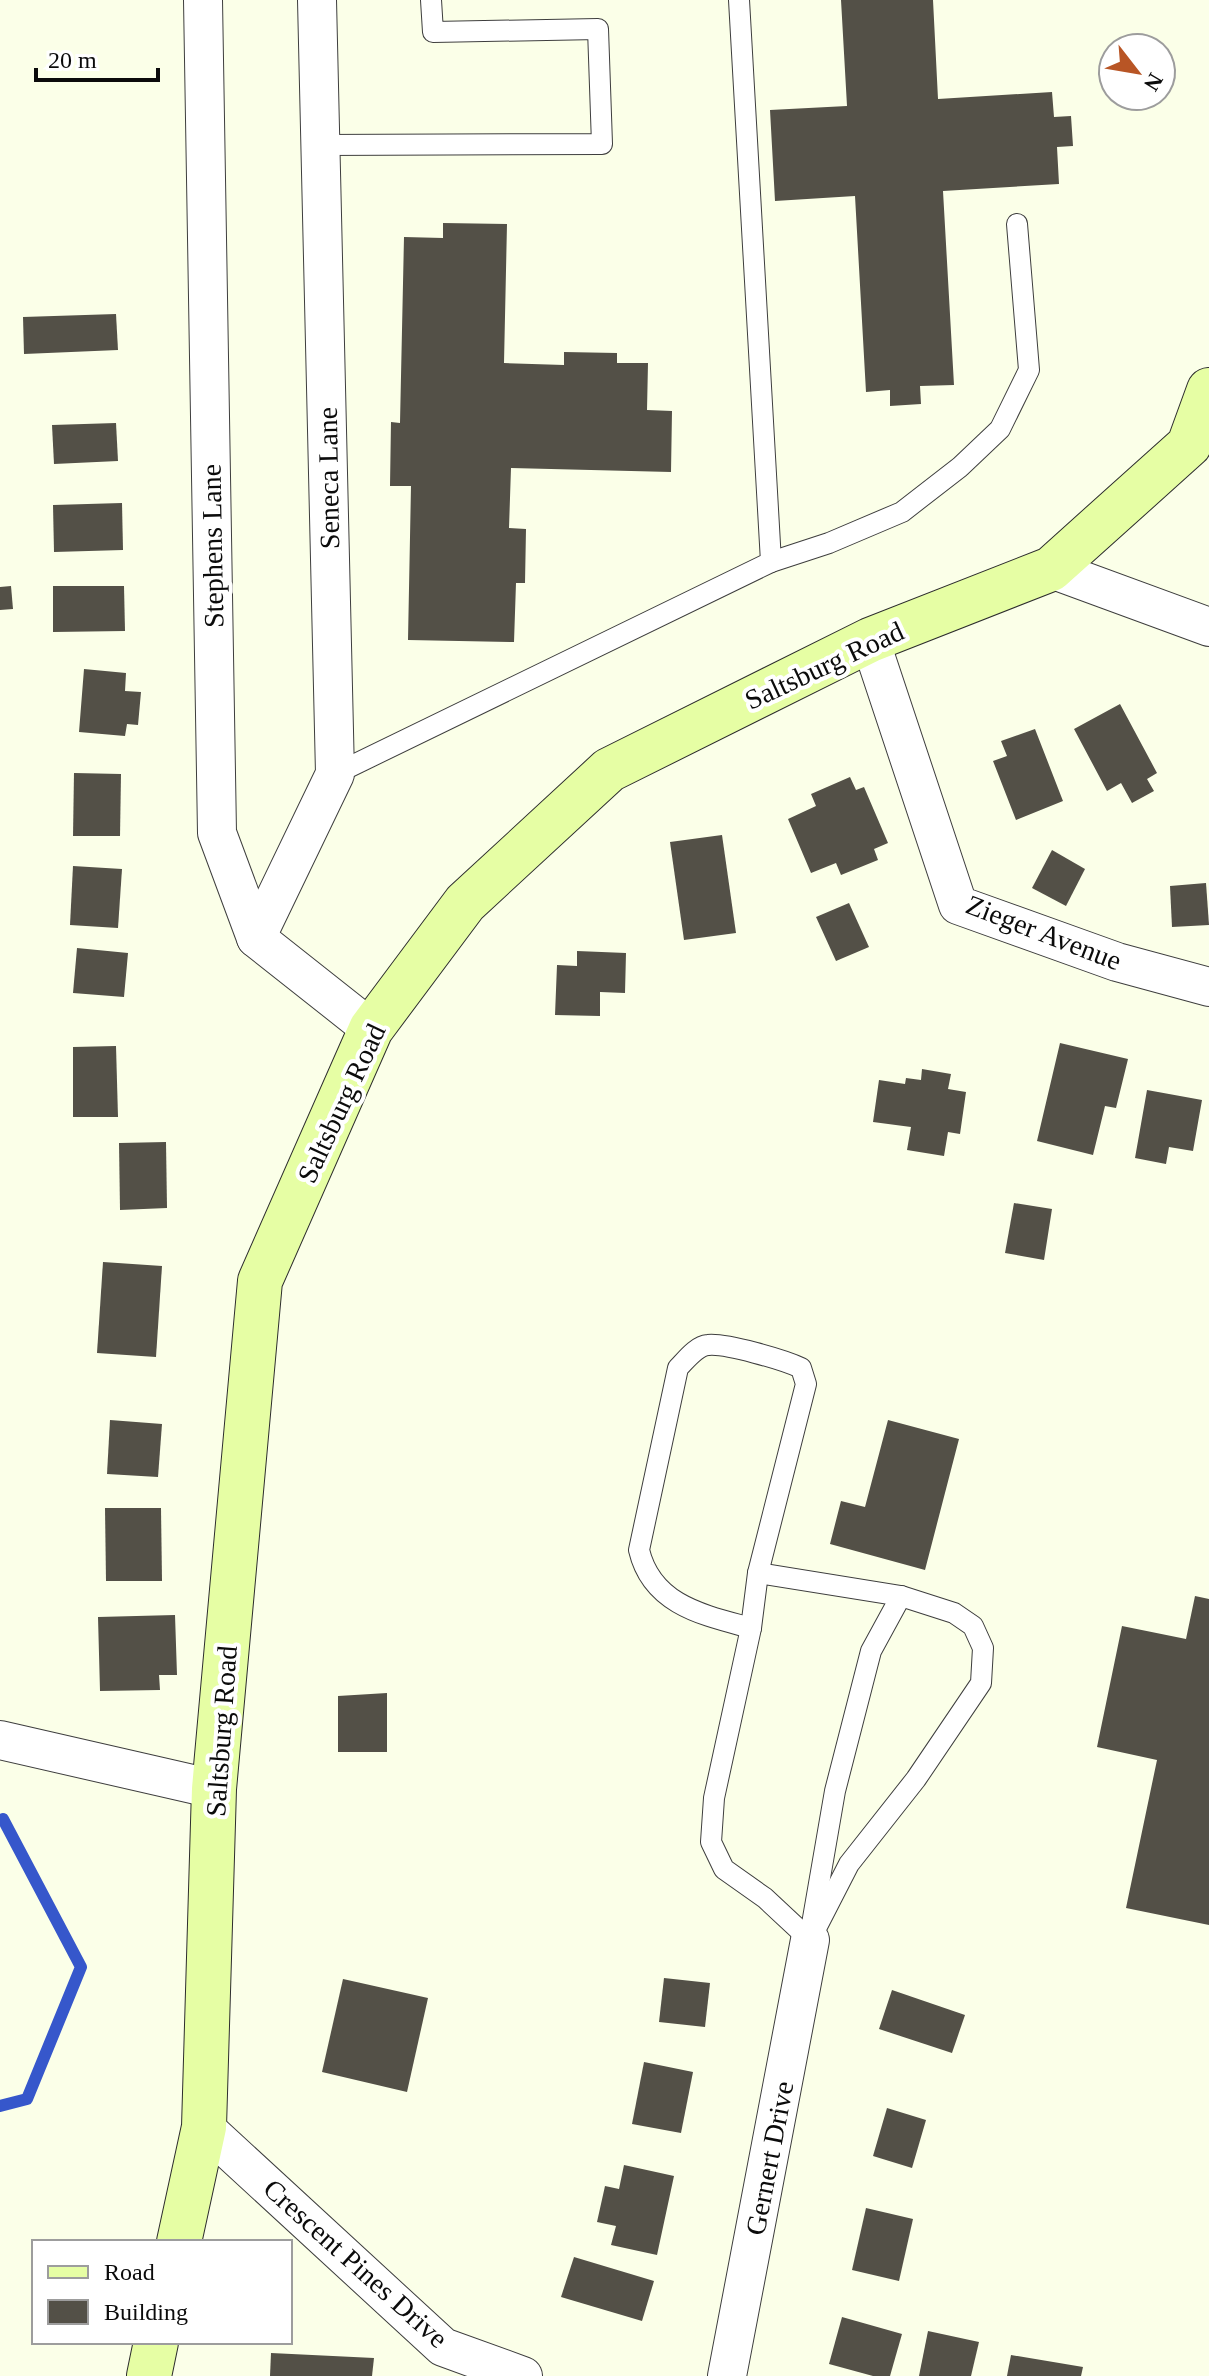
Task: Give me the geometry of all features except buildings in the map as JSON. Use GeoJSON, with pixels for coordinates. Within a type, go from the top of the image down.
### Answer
{"type":"FeatureCollection","features":[{"type":"Feature","properties":{"kind":"main road","name":"Saltsburg Road"},"geometry":{"type":"LineString","coordinates":[[179,2240],[204,2127],[214,1789],[260,1281],[371,1029],[465,903],[609,770],[870,640],[1051,569],[1189,445],[1209,390]]}},
{"type":"Feature","properties":{"kind":"main road"},"geometry":{"type":"LineString","coordinates":[[149,2376],[156,2344]]}},
{"type":"Feature","properties":{"kind":"street","name":"Stephens Lane"},"geometry":{"type":"LineString","coordinates":[[203,0],[217,833],[256,938]]}},
{"type":"Feature","properties":{"kind":"street","name":"Seneca Lane"},"geometry":{"type":"LineString","coordinates":[[256,938],[335,774],[317,0]]}},
{"type":"Feature","properties":{"kind":"street"},"geometry":{"type":"LineString","coordinates":[[1051,569],[1209,627]]}},
{"type":"Feature","properties":{"kind":"street","name":"Zieger Avenue"},"geometry":{"type":"LineString","coordinates":[[870,640],[958,905],[1117,962],[1209,987]]}},
{"type":"Feature","properties":{"kind":"street"},"geometry":{"type":"LineString","coordinates":[[256,938],[371,1029]]}},
{"type":"Feature","properties":{"kind":"street"},"geometry":{"type":"LineString","coordinates":[[0,1740],[214,1789]]}},
{"type":"Feature","properties":{"kind":"street","name":"Gernert Drive"},"geometry":{"type":"LineString","coordinates":[[727,2376],[810,1940]]}},
{"type":"Feature","properties":{"kind":"street","name":"Crescent Pines Drive"},"geometry":{"type":"LineString","coordinates":[[204,2127],[443,2347],[523,2376]]}},
{"type":"Feature","properties":{"kind":"lane"},"geometry":{"type":"LineString","coordinates":[[320,145],[602,144],[598,29],[433,32],[431,0]]}},
{"type":"Feature","properties":{"kind":"lane"},"geometry":{"type":"LineString","coordinates":[[739,0],[771,562]]}},
{"type":"Feature","properties":{"kind":"lane"},"geometry":{"type":"LineString","coordinates":[[335,774],[771,562],[829,543],[902,512],[960,467],[1000,429],[1029,370],[1017,224]]}},
{"type":"Feature","properties":{"kind":"lane"},"geometry":{"type":"LineString","coordinates":[[751,1628],[691,1611],[667,1597],[644,1570],[639,1550],[678,1368],[697,1350],[709,1345],[783,1360],[801,1368],[806,1384],[758,1573],[751,1628],[714,1798],[711,1842],[724,1869],[765,1898],[810,1940]]}},
{"type":"Feature","properties":{"kind":"lane"},"geometry":{"type":"LineString","coordinates":[[758,1573],[901,1596],[954,1613],[973,1626],[983,1648],[981,1683],[916,1779],[849,1864],[810,1940]]}},
{"type":"Feature","properties":{"kind":"lane"},"geometry":{"type":"LineString","coordinates":[[810,1940],[835,1791],[871,1651],[901,1596]]}},
{"type":"Feature","properties":{"kind":"waterway"},"geometry":{"type":"LineString","coordinates":[[0,2106],[27,2099],[81,1967],[3,1819]]}}]}
